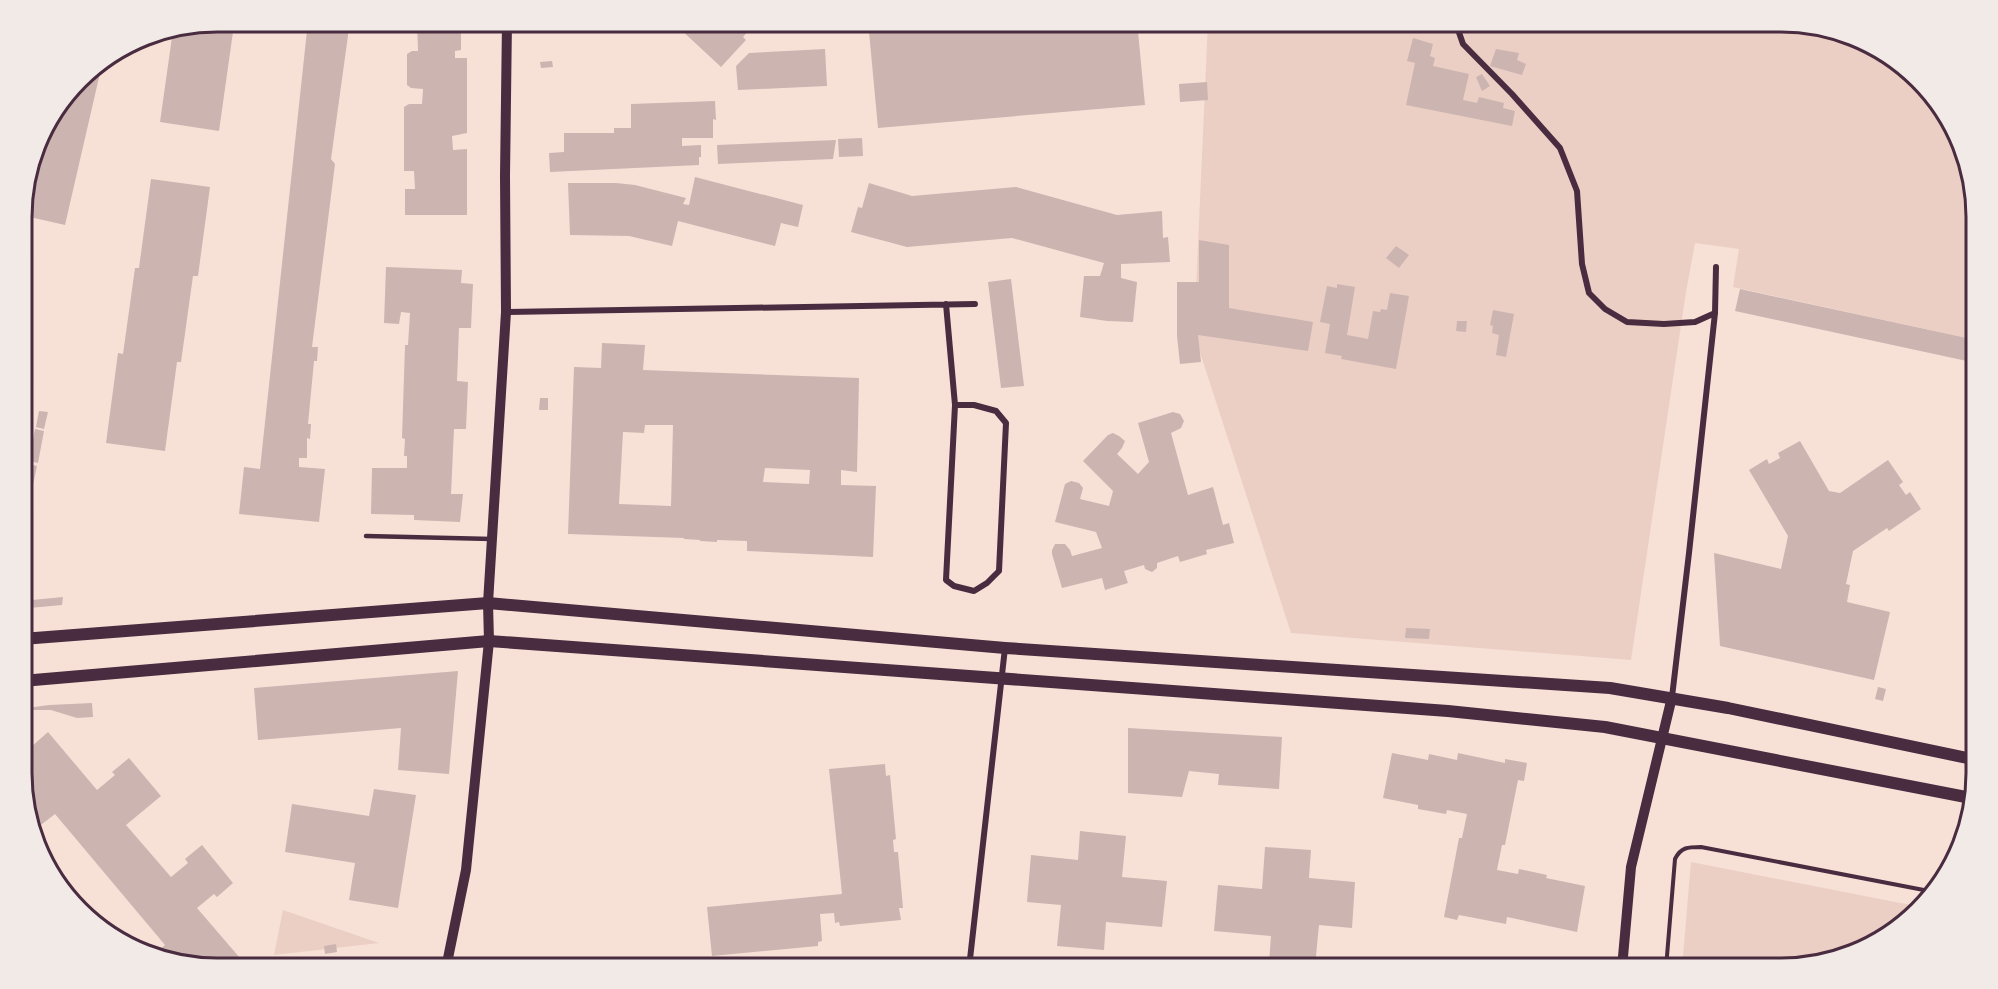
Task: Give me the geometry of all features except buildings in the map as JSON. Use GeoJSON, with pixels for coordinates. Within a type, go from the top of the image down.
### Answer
{"type":"FeatureCollection","features":[{"type":"Feature","properties":{"kind":"main road"},"geometry":{"type":"LineString","coordinates":[[32,638],[488,603],[1005,648],[1610,688],[1672,697],[1966,758]]}},
{"type":"Feature","properties":{"kind":"main road"},"geometry":{"type":"LineString","coordinates":[[32,680],[489,641],[1448,711],[1605,727],[1964,797]]}},
{"type":"Feature","properties":{"kind":"street"},"geometry":{"type":"LineString","coordinates":[[448,958],[466,870],[489,641],[488,603],[506,312],[507,32]]}},
{"type":"Feature","properties":{"kind":"street"},"geometry":{"type":"LineString","coordinates":[[1459,32],[1463,44],[1560,148],[1577,191],[1582,264],[1589,293],[1605,309],[1627,322],[1664,324],[1695,322],[1714,313]]}},
{"type":"Feature","properties":{"kind":"street"},"geometry":{"type":"LineString","coordinates":[[1623,957],[1631,867],[1672,697],[1714,313],[1716,267]]}},
{"type":"Feature","properties":{"kind":"street"},"geometry":{"type":"LineString","coordinates":[[946,304],[955,405],[946,580],[954,586],[974,591],[999,572],[1006,423],[996,411],[974,405],[955,405]]}},
{"type":"Feature","properties":{"kind":"street"},"geometry":{"type":"LineString","coordinates":[[506,312],[975,304]]}},
{"type":"Feature","properties":{"kind":"street"},"geometry":{"type":"LineString","coordinates":[[970,958],[1005,648]]}},
{"type":"Feature","properties":{"kind":"lane"},"geometry":{"type":"LineString","coordinates":[[366,536],[492,538]]}},
{"type":"Feature","properties":{"kind":"path"},"geometry":{"type":"LineString","coordinates":[[1667,957],[1675,859],[1679,851],[1687,847],[1701,847],[1924,890]]}},
{"type":"Feature","properties":{"kind":"shaded area"},"geometry":{"type":"Polygon","coordinates":[[[1208,32],[1781,32],[1817,35],[1841,41],[1863,51],[1884,63],[1912,86],[1942,124],[1960,169],[1965,193],[1966,338],[1733,287],[1739,249],[1695,243],[1631,660],[1291,633],[1194,334],[1208,32]]]}},
{"type":"Feature","properties":{"kind":"shaded area"},"geometry":{"type":"Polygon","coordinates":[[[1691,862],[1910,905],[1884,926],[1863,938],[1841,948],[1817,954],[1793,957],[1683,957],[1691,862]]]}},
{"type":"Feature","properties":{"kind":"shaded area"},"geometry":{"type":"Polygon","coordinates":[[[283,910],[379,943],[274,955],[283,910]]]}}]}
